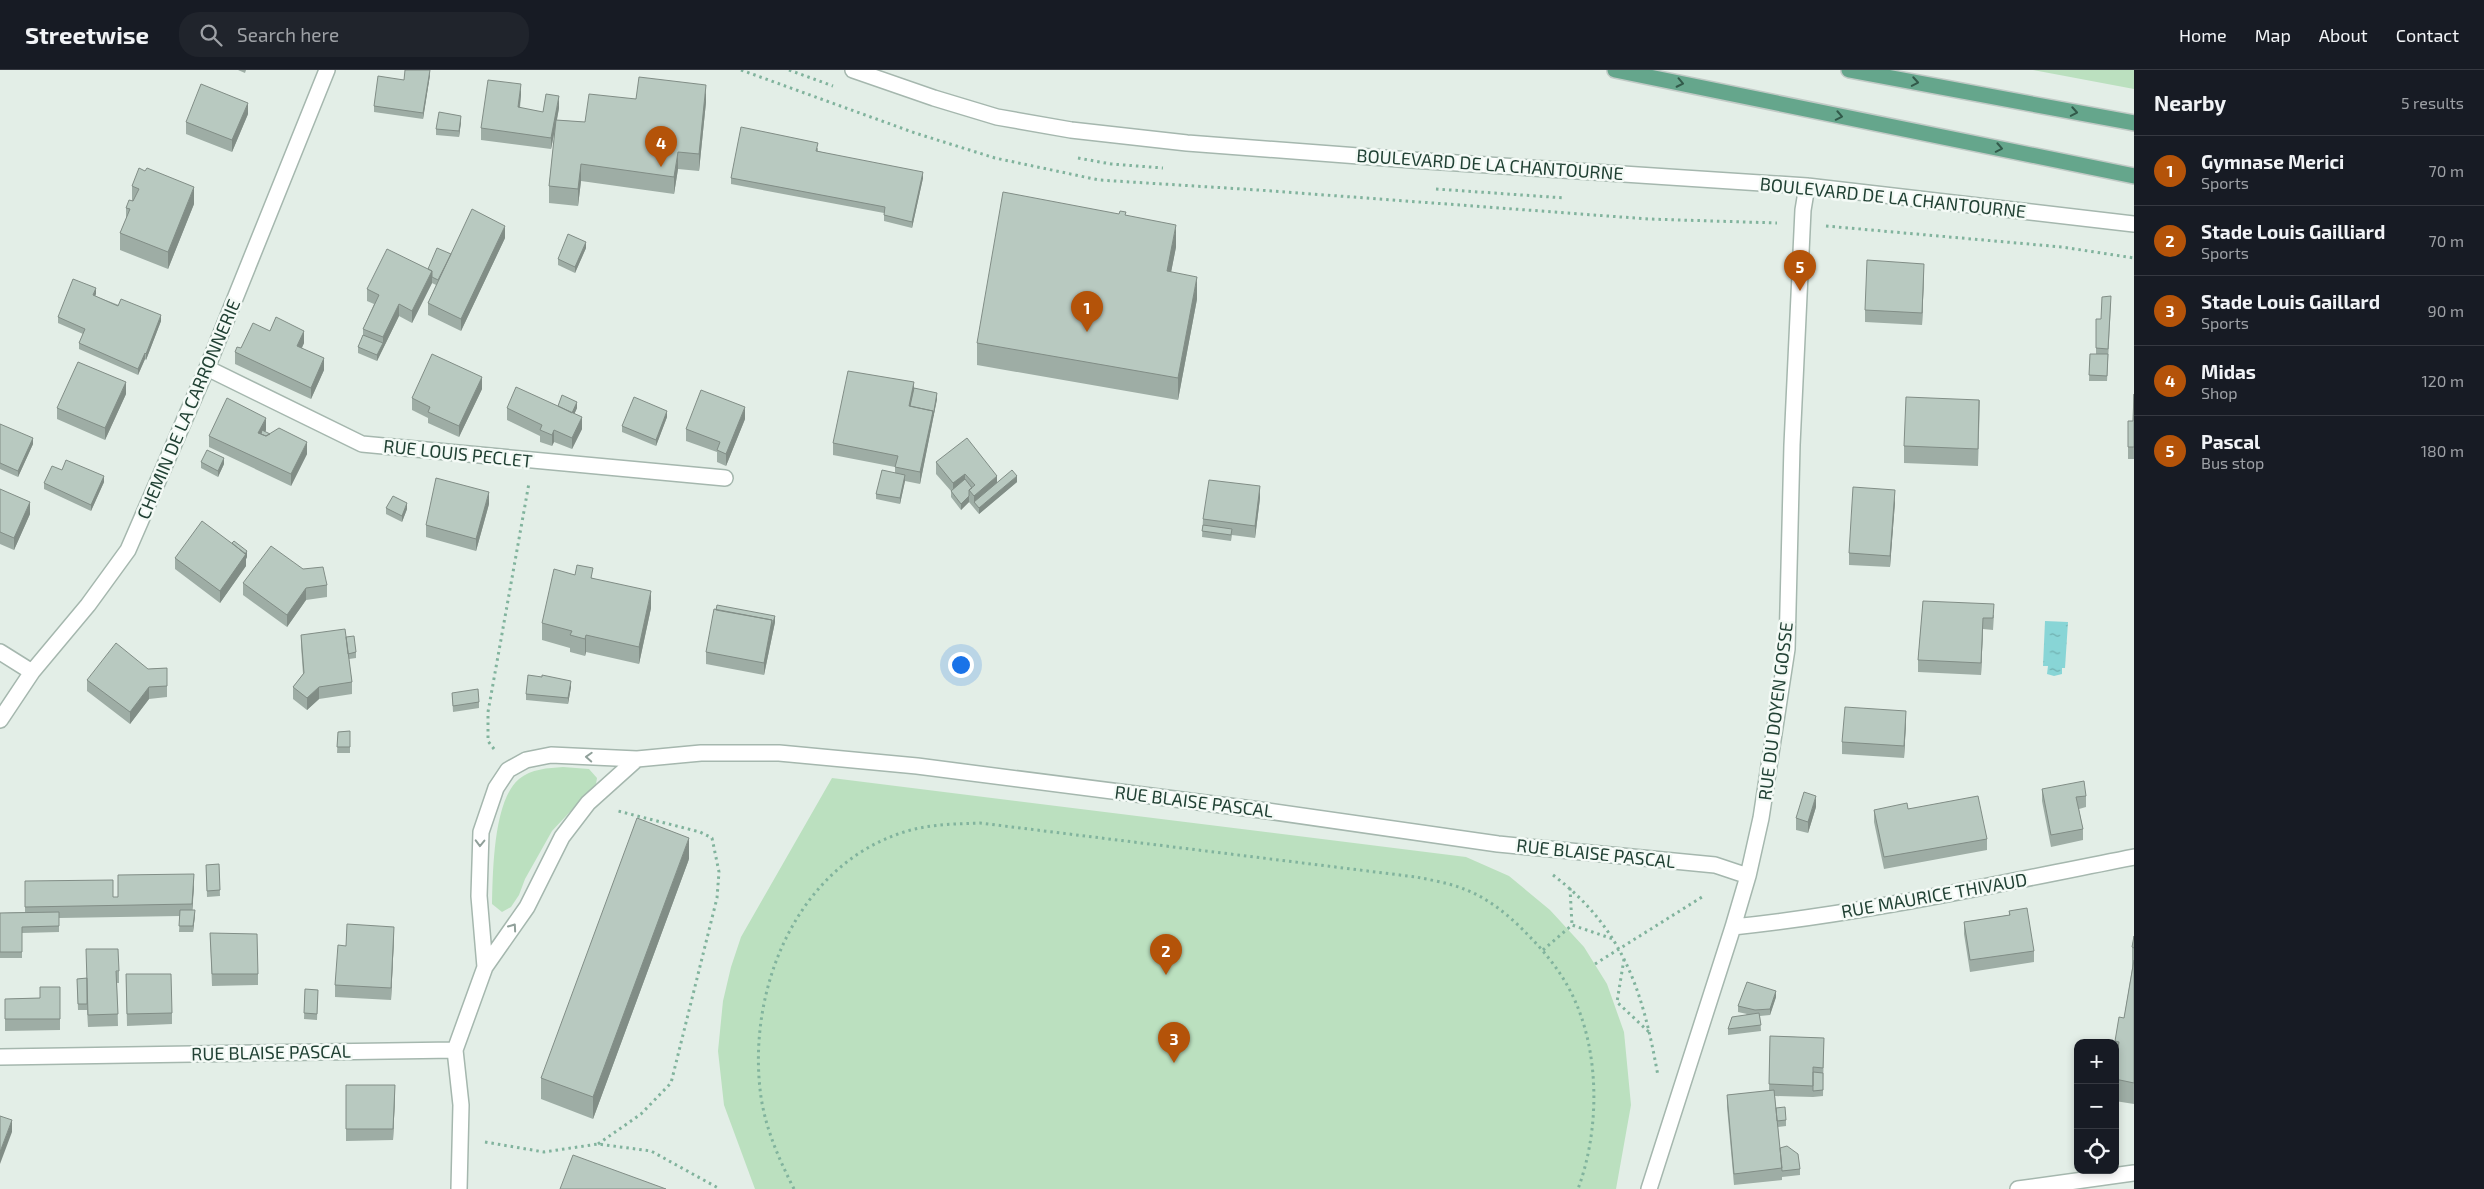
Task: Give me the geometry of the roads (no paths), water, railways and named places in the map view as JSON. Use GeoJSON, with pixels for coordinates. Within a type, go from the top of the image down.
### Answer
{"type":"FeatureCollection","features":[{"type":"Feature","properties":{"kind":"main road"},"geometry":{"type":"LineString","coordinates":[[1615,70],[2134,176]]}},
{"type":"Feature","properties":{"kind":"main road"},"geometry":{"type":"LineString","coordinates":[[1849,70],[2134,123]]}},
{"type":"Feature","properties":{"kind":"street","name":"CHEMIN DE LA CARRONNERIE"},"geometry":{"type":"LineString","coordinates":[[0,720],[32,672],[88,605],[128,550],[207,368],[327,70]]}},
{"type":"Feature","properties":{"kind":"street","name":"BOULEVARD DE LA CHANTOURNE"},"geometry":{"type":"LineString","coordinates":[[853,70],[997,117],[1071,130],[1187,143],[1807,186],[2134,224]]}},
{"type":"Feature","properties":{"kind":"street","name":"RUE DU DOYEN GOSSE"},"geometry":{"type":"LineString","coordinates":[[1649,1189],[1733,927],[1748,876],[1761,818],[1787,649],[1792,445],[1803,224],[1807,186]]}},
{"type":"Feature","properties":{"kind":"street","name":"RUE LOUIS PECLET"},"geometry":{"type":"LineString","coordinates":[[207,368],[362,444],[725,478]]}},
{"type":"Feature","properties":{"kind":"street"},"geometry":{"type":"LineString","coordinates":[[0,652],[32,672]]}},
{"type":"Feature","properties":{"kind":"street","name":"RUE BLAISE PASCAL"},"geometry":{"type":"LineString","coordinates":[[485,968],[479,896],[481,832],[496,788],[508,770],[526,760],[552,755],[637,759],[701,753],[779,753],[917,766],[1268,811],[1498,844],[1716,865],[1748,876]]}},
{"type":"Feature","properties":{"kind":"street"},"geometry":{"type":"LineString","coordinates":[[459,1189],[461,1105],[455,1050],[485,968],[528,907],[562,838],[588,803],[637,759]]}},
{"type":"Feature","properties":{"kind":"street","name":"RUE MAURICE THIVAUD"},"geometry":{"type":"LineString","coordinates":[[1733,927],[1903,902],[2134,857]]}},
{"type":"Feature","properties":{"kind":"street","name":"RUE BLAISE PASCAL"},"geometry":{"type":"LineString","coordinates":[[0,1057],[455,1050]]}},
{"type":"Feature","properties":{"kind":"street"},"geometry":{"type":"LineString","coordinates":[[2018,1189],[2134,1172]]}},
{"type":"Feature","properties":{"kind":"water"},"geometry":{"type":"Polygon","coordinates":[[[2045,621],[2068,622],[2065,668],[2062,668],[2062,674],[2054,676],[2047,674],[2048,666],[2043,666],[2045,621]]]}},
{"type":"Feature","properties":{"kind":"place","name":"Midas"},"geometry":{"type":"Point","coordinates":[661,167]}},
{"type":"Feature","properties":{"kind":"place","name":"Pascal"},"geometry":{"type":"Point","coordinates":[1800,291]}},
{"type":"Feature","properties":{"kind":"place","name":"Gymnase Merici"},"geometry":{"type":"Point","coordinates":[1087,332]}},
{"type":"Feature","properties":{"kind":"place","name":"Stade Louis Gailliard"},"geometry":{"type":"Point","coordinates":[1166,975]}},
{"type":"Feature","properties":{"kind":"place","name":"Stade Louis Gaillard"},"geometry":{"type":"Point","coordinates":[1174,1063]}}]}
